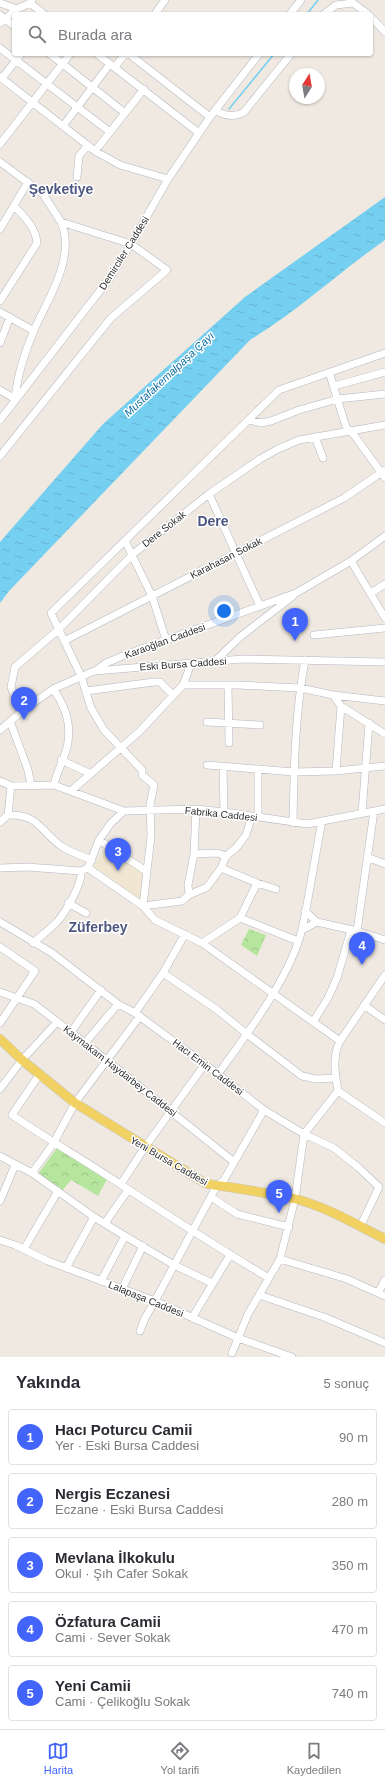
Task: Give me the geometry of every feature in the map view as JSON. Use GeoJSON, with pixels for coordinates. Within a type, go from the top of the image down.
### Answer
{"type":"FeatureCollection","features":[{"type":"Feature","properties":{"kind":"main road","name":"Yeni Bursa Caddesi"},"geometry":{"type":"LineString","coordinates":[[0,1039],[39,1075],[75,1104],[205,1183],[216,1187],[232,1187],[295,1199],[330,1211],[385,1239]]}},
{"type":"Feature","properties":{"kind":"street"},"geometry":{"type":"LineString","coordinates":[[156,12],[165,0]]}},
{"type":"Feature","properties":{"kind":"street"},"geometry":{"type":"LineString","coordinates":[[292,12],[301,0]]}},
{"type":"Feature","properties":{"kind":"street"},"geometry":{"type":"LineString","coordinates":[[326,12],[332,7],[350,1],[365,12]]}},
{"type":"Feature","properties":{"kind":"street"},"geometry":{"type":"LineString","coordinates":[[13,12],[31,2],[42,12]]}},
{"type":"Feature","properties":{"kind":"street"},"geometry":{"type":"LineString","coordinates":[[0,3],[18,9]]}},
{"type":"Feature","properties":{"kind":"street"},"geometry":{"type":"LineString","coordinates":[[12,13],[2,19],[12,25]]}},
{"type":"Feature","properties":{"kind":"street"},"geometry":{"type":"LineString","coordinates":[[373,19],[385,32]]}},
{"type":"Feature","properties":{"kind":"street"},"geometry":{"type":"LineString","coordinates":[[0,48],[12,54]]}},
{"type":"Feature","properties":{"kind":"street"},"geometry":{"type":"LineString","coordinates":[[52,56],[125,113]]}},
{"type":"Feature","properties":{"kind":"street"},"geometry":{"type":"LineString","coordinates":[[0,144],[68,56]]}},
{"type":"Feature","properties":{"kind":"street"},"geometry":{"type":"LineString","coordinates":[[100,56],[199,133]]}},
{"type":"Feature","properties":{"kind":"street"},"geometry":{"type":"LineString","coordinates":[[63,126],[92,87],[123,56]]}},
{"type":"Feature","properties":{"kind":"street"},"geometry":{"type":"LineString","coordinates":[[132,56],[210,117]]}},
{"type":"Feature","properties":{"kind":"street","name":"Demirciler Caddesi"},"geometry":{"type":"LineString","coordinates":[[0,420],[109,279],[168,179],[215,110],[257,56]]}},
{"type":"Feature","properties":{"kind":"street"},"geometry":{"type":"LineString","coordinates":[[215,110],[228,116],[237,115],[244,112],[289,56]]}},
{"type":"Feature","properties":{"kind":"street"},"geometry":{"type":"LineString","coordinates":[[110,132],[47,84],[18,57],[1,77],[95,151],[120,165],[168,179]]}},
{"type":"Feature","properties":{"kind":"street"},"geometry":{"type":"LineString","coordinates":[[95,151],[144,89]]}},
{"type":"Feature","properties":{"kind":"street"},"geometry":{"type":"LineString","coordinates":[[77,177],[79,156],[88,145]]}},
{"type":"Feature","properties":{"kind":"street"},"geometry":{"type":"LineString","coordinates":[[0,162],[43,194],[61,222],[66,242],[65,257],[34,330],[16,385],[16,399],[0,390]]}},
{"type":"Feature","properties":{"kind":"street"},"geometry":{"type":"LineString","coordinates":[[0,229],[28,182]]}},
{"type":"Feature","properties":{"kind":"street"},"geometry":{"type":"LineString","coordinates":[[0,301],[37,243],[29,222],[14,206]]}},
{"type":"Feature","properties":{"kind":"street"},"geometry":{"type":"LineString","coordinates":[[0,456],[111,318],[167,270],[131,244],[61,222]]}},
{"type":"Feature","properties":{"kind":"street"},"geometry":{"type":"LineString","coordinates":[[0,312],[34,330]]}},
{"type":"Feature","properties":{"kind":"street"},"geometry":{"type":"LineString","coordinates":[[0,343],[10,317]]}},
{"type":"Feature","properties":{"kind":"street"},"geometry":{"type":"LineString","coordinates":[[143,906],[151,836],[150,805],[154,785],[142,775],[142,770],[104,730],[91,708],[81,676],[51,613],[279,390],[385,353]]}},
{"type":"Feature","properties":{"kind":"street"},"geometry":{"type":"LineString","coordinates":[[329,372],[346,427],[384,473]]}},
{"type":"Feature","properties":{"kind":"street"},"geometry":{"type":"LineString","coordinates":[[334,386],[385,372]]}},
{"type":"Feature","properties":{"kind":"street"},"geometry":{"type":"LineString","coordinates":[[249,420],[261,423],[338,399],[385,394]]}},
{"type":"Feature","properties":{"kind":"street","name":"Dere Sokak"},"geometry":{"type":"LineString","coordinates":[[21,712],[11,687],[15,667],[58,630],[133,554],[209,494],[278,449],[299,440],[385,424]]}},
{"type":"Feature","properties":{"kind":"street"},"geometry":{"type":"LineString","coordinates":[[315,437],[323,458]]}},
{"type":"Feature","properties":{"kind":"street","name":"Karahasan Sokak"},"geometry":{"type":"LineString","coordinates":[[64,641],[344,498],[384,473]]}},
{"type":"Feature","properties":{"kind":"street"},"geometry":{"type":"LineString","coordinates":[[209,494],[260,606]]}},
{"type":"Feature","properties":{"kind":"street","name":"Karaoğlan Caddesi"},"geometry":{"type":"LineString","coordinates":[[94,672],[106,663],[130,653],[296,593],[351,561],[385,536]]}},
{"type":"Feature","properties":{"kind":"street"},"geometry":{"type":"LineString","coordinates":[[124,540],[133,554],[152,596],[166,640]]}},
{"type":"Feature","properties":{"kind":"street"},"geometry":{"type":"LineString","coordinates":[[351,561],[385,618]]}},
{"type":"Feature","properties":{"kind":"street"},"geometry":{"type":"LineString","coordinates":[[371,593],[385,584]]}},
{"type":"Feature","properties":{"kind":"street"},"geometry":{"type":"LineString","coordinates":[[214,662],[240,637],[282,606],[296,593]]}},
{"type":"Feature","properties":{"kind":"street"},"geometry":{"type":"LineString","coordinates":[[314,635],[385,628]]}},
{"type":"Feature","properties":{"kind":"street","name":"Eski Bursa Caddesi"},"geometry":{"type":"LineString","coordinates":[[0,730],[21,712],[53,689],[81,676],[94,672],[243,659],[385,662]]}},
{"type":"Feature","properties":{"kind":"street"},"geometry":{"type":"LineString","coordinates":[[293,823],[294,772],[300,688],[305,660]]}},
{"type":"Feature","properties":{"kind":"street"},"geometry":{"type":"LineString","coordinates":[[72,790],[139,732],[183,685],[191,664]]}},
{"type":"Feature","properties":{"kind":"street"},"geometry":{"type":"LineString","coordinates":[[86,691],[160,682],[173,695]]}},
{"type":"Feature","properties":{"kind":"street"},"geometry":{"type":"LineString","coordinates":[[183,685],[300,688],[333,695],[385,701]]}},
{"type":"Feature","properties":{"kind":"street"},"geometry":{"type":"LineString","coordinates":[[228,685],[229,743]]}},
{"type":"Feature","properties":{"kind":"street"},"geometry":{"type":"LineString","coordinates":[[53,689],[63,703],[68,723],[68,742],[54,785]]}},
{"type":"Feature","properties":{"kind":"street"},"geometry":{"type":"LineString","coordinates":[[333,695],[341,706],[385,734]]}},
{"type":"Feature","properties":{"kind":"street"},"geometry":{"type":"LineString","coordinates":[[336,771],[341,706]]}},
{"type":"Feature","properties":{"kind":"street"},"geometry":{"type":"LineString","coordinates":[[10,721],[28,770],[31,785]]}},
{"type":"Feature","properties":{"kind":"street"},"geometry":{"type":"LineString","coordinates":[[207,722],[229,722],[260,725]]}},
{"type":"Feature","properties":{"kind":"street"},"geometry":{"type":"LineString","coordinates":[[362,813],[369,723]]}},
{"type":"Feature","properties":{"kind":"street"},"geometry":{"type":"LineString","coordinates":[[62,760],[91,774]]}},
{"type":"Feature","properties":{"kind":"street"},"geometry":{"type":"LineString","coordinates":[[207,765],[294,772],[336,771],[385,766]]}},
{"type":"Feature","properties":{"kind":"street"},"geometry":{"type":"LineString","coordinates":[[223,766],[224,812]]}},
{"type":"Feature","properties":{"kind":"street"},"geometry":{"type":"LineString","coordinates":[[143,906],[182,901],[189,895],[207,887],[221,868],[226,856],[236,848],[246,835],[255,817],[258,769]]}},
{"type":"Feature","properties":{"kind":"street"},"geometry":{"type":"LineString","coordinates":[[0,781],[11,786],[54,785],[72,790],[124,811],[111,823],[99,840],[88,868],[81,871],[27,867],[0,868]]}},
{"type":"Feature","properties":{"kind":"street"},"geometry":{"type":"LineString","coordinates":[[8,815],[11,786]]}},
{"type":"Feature","properties":{"kind":"street","name":"Fabrika Caddesi"},"geometry":{"type":"LineString","coordinates":[[124,811],[196,810],[224,812],[307,824],[385,809]]}},
{"type":"Feature","properties":{"kind":"street"},"geometry":{"type":"LineString","coordinates":[[189,895],[188,885],[194,854],[196,810]]}},
{"type":"Feature","properties":{"kind":"street"},"geometry":{"type":"LineString","coordinates":[[313,1022],[328,998],[337,978],[354,930],[374,811]]}},
{"type":"Feature","properties":{"kind":"street"},"geometry":{"type":"LineString","coordinates":[[0,822],[8,815],[21,814],[35,821],[61,846],[92,860]]}},
{"type":"Feature","properties":{"kind":"street"},"geometry":{"type":"LineString","coordinates":[[218,1074],[247,1034],[283,977],[298,941],[302,930],[322,821]]}},
{"type":"Feature","properties":{"kind":"street"},"geometry":{"type":"LineString","coordinates":[[99,840],[146,871]]}},
{"type":"Feature","properties":{"kind":"street"},"geometry":{"type":"LineString","coordinates":[[194,854],[217,853],[226,856]]}},
{"type":"Feature","properties":{"kind":"street"},"geometry":{"type":"LineString","coordinates":[[367,857],[385,864]]}},
{"type":"Feature","properties":{"kind":"street"},"geometry":{"type":"LineString","coordinates":[[88,868],[143,906],[156,920],[202,943],[340,1041]]}},
{"type":"Feature","properties":{"kind":"street"},"geometry":{"type":"LineString","coordinates":[[221,868],[276,889]]}},
{"type":"Feature","properties":{"kind":"street"},"geometry":{"type":"LineString","coordinates":[[33,943],[57,921],[78,886],[82,875],[81,871]]}},
{"type":"Feature","properties":{"kind":"street"},"geometry":{"type":"LineString","coordinates":[[202,943],[240,918],[257,883]]}},
{"type":"Feature","properties":{"kind":"street"},"geometry":{"type":"LineString","coordinates":[[68,904],[86,913]]}},
{"type":"Feature","properties":{"kind":"street"},"geometry":{"type":"LineString","coordinates":[[305,910],[317,922],[354,930],[385,940]]}},
{"type":"Feature","properties":{"kind":"street"},"geometry":{"type":"LineString","coordinates":[[240,918],[298,941]]}},
{"type":"Feature","properties":{"kind":"street","name":"Hacı Emin Caddesi"},"geometry":{"type":"LineString","coordinates":[[0,922],[52,953],[118,1004],[138,1014],[264,1110],[304,1134],[334,1148],[382,1186],[360,1227]]}},
{"type":"Feature","properties":{"kind":"street"},"geometry":{"type":"LineString","coordinates":[[302,930],[317,922]]}},
{"type":"Feature","properties":{"kind":"street"},"geometry":{"type":"LineString","coordinates":[[32,1172],[53,1144],[75,1104],[107,1062],[138,1014],[185,934]]}},
{"type":"Feature","properties":{"kind":"street"},"geometry":{"type":"LineString","coordinates":[[0,947],[35,971],[0,1022]]}},
{"type":"Feature","properties":{"kind":"street"},"geometry":{"type":"LineString","coordinates":[[163,973],[216,1008],[302,1076],[316,1079],[336,1078]]}},
{"type":"Feature","properties":{"kind":"street"},"geometry":{"type":"LineString","coordinates":[[385,975],[335,1050],[338,1091],[385,1123]]}},
{"type":"Feature","properties":{"kind":"street"},"geometry":{"type":"LineString","coordinates":[[71,1032],[101,990]]}},
{"type":"Feature","properties":{"kind":"street","name":"Kaymakam Haydarbey Caddesi"},"geometry":{"type":"LineString","coordinates":[[0,992],[34,1004],[107,1062],[171,1110],[234,1162]]}},
{"type":"Feature","properties":{"kind":"street"},"geometry":{"type":"LineString","coordinates":[[85,1043],[118,1004]]}},
{"type":"Feature","properties":{"kind":"street"},"geometry":{"type":"LineString","coordinates":[[364,1006],[385,1020]]}},
{"type":"Feature","properties":{"kind":"street"},"geometry":{"type":"LineString","coordinates":[[0,1088],[22,1060],[57,1022]]}},
{"type":"Feature","properties":{"kind":"street"},"geometry":{"type":"LineString","coordinates":[[121,1184],[145,1147],[205,1064]]}},
{"type":"Feature","properties":{"kind":"street"},"geometry":{"type":"LineString","coordinates":[[39,1075],[12,1115],[53,1144],[121,1184],[192,1231],[269,1278]]}},
{"type":"Feature","properties":{"kind":"street"},"geometry":{"type":"LineString","coordinates":[[232,1353],[248,1314],[280,1259],[295,1199],[304,1134],[338,1091]]}},
{"type":"Feature","properties":{"kind":"street"},"geometry":{"type":"LineString","coordinates":[[140,1332],[145,1318],[216,1187],[224,1180],[264,1110]]}},
{"type":"Feature","properties":{"kind":"street"},"geometry":{"type":"LineString","coordinates":[[0,1156],[15,1165],[32,1172],[94,1217],[125,1236],[174,1265],[212,1283]]}},
{"type":"Feature","properties":{"kind":"street"},"geometry":{"type":"LineString","coordinates":[[0,1201],[15,1165]]}},
{"type":"Feature","properties":{"kind":"street"},"geometry":{"type":"LineString","coordinates":[[230,1170],[232,1187]]}},
{"type":"Feature","properties":{"kind":"street"},"geometry":{"type":"LineString","coordinates":[[105,1223],[128,1190]]}},
{"type":"Feature","properties":{"kind":"street"},"geometry":{"type":"LineString","coordinates":[[24,1249],[58,1191]]}},
{"type":"Feature","properties":{"kind":"street"},"geometry":{"type":"LineString","coordinates":[[211,1197],[237,1214],[289,1227]]}},
{"type":"Feature","properties":{"kind":"street"},"geometry":{"type":"LineString","coordinates":[[66,1268],[94,1217]]}},
{"type":"Feature","properties":{"kind":"street"},"geometry":{"type":"LineString","coordinates":[[101,1281],[125,1236]]}},
{"type":"Feature","properties":{"kind":"street","name":"Lalapaşa Caddesi"},"geometry":{"type":"LineString","coordinates":[[0,1240],[66,1268],[155,1301],[238,1338],[292,1357]]}},
{"type":"Feature","properties":{"kind":"street"},"geometry":{"type":"LineString","coordinates":[[122,1289],[143,1246]]}},
{"type":"Feature","properties":{"kind":"street"},"geometry":{"type":"LineString","coordinates":[[192,1318],[230,1255]]}},
{"type":"Feature","properties":{"kind":"street"},"geometry":{"type":"LineString","coordinates":[[280,1259],[347,1280],[382,1295],[385,1280]]}},
{"type":"Feature","properties":{"kind":"street"},"geometry":{"type":"LineString","coordinates":[[259,1295],[324,1317],[385,1343]]}},
{"type":"Feature","properties":{"kind":"shaded area"},"geometry":{"type":"Polygon","coordinates":[[[107,847],[144,874],[140,900],[93,868],[107,847]]]}},
{"type":"Feature","properties":{"kind":"green space"},"geometry":{"type":"Polygon","coordinates":[[[249,929],[266,935],[257,956],[241,945],[249,929]]]}},
{"type":"Feature","properties":{"kind":"green space"},"geometry":{"type":"Polygon","coordinates":[[[57,1148],[107,1179],[98,1196],[71,1180],[62,1191],[38,1174],[57,1148]]]}},
{"type":"Feature","properties":{"kind":"water","name":"Mustafakemalpaşa Çayı"},"geometry":{"type":"Polygon","coordinates":[[[385,197],[385,240],[285,317],[250,340],[9,591],[0,603],[0,542],[103,424],[245,297],[385,197]]]}},
{"type":"Feature","properties":{"kind":"waterway"},"geometry":{"type":"LineString","coordinates":[[309,12],[318,0]]}},
{"type":"Feature","properties":{"kind":"waterway"},"geometry":{"type":"LineString","coordinates":[[229,109],[272,56]]}},
{"type":"Feature","properties":{"kind":"place","name":"Hacı Poturcu Camii"},"geometry":{"type":"Point","coordinates":[295,641]}},
{"type":"Feature","properties":{"kind":"place","name":"Nergis Eczanesi"},"geometry":{"type":"Point","coordinates":[24,720]}},
{"type":"Feature","properties":{"kind":"place","name":"Mevlana İlkokulu"},"geometry":{"type":"Point","coordinates":[118,871]}},
{"type":"Feature","properties":{"kind":"place","name":"Özfatura Camii"},"geometry":{"type":"Point","coordinates":[362,965]}},
{"type":"Feature","properties":{"kind":"place","name":"Yeni Camii"},"geometry":{"type":"Point","coordinates":[279,1213]}},
{"type":"Feature","properties":{"kind":"district","name":"Şevketiye"},"geometry":{"type":"Point","coordinates":[61,189]}},
{"type":"Feature","properties":{"kind":"district","name":"Dere"},"geometry":{"type":"Point","coordinates":[213,521]}},
{"type":"Feature","properties":{"kind":"district","name":"Züferbey"},"geometry":{"type":"Point","coordinates":[98,927]}}]}
